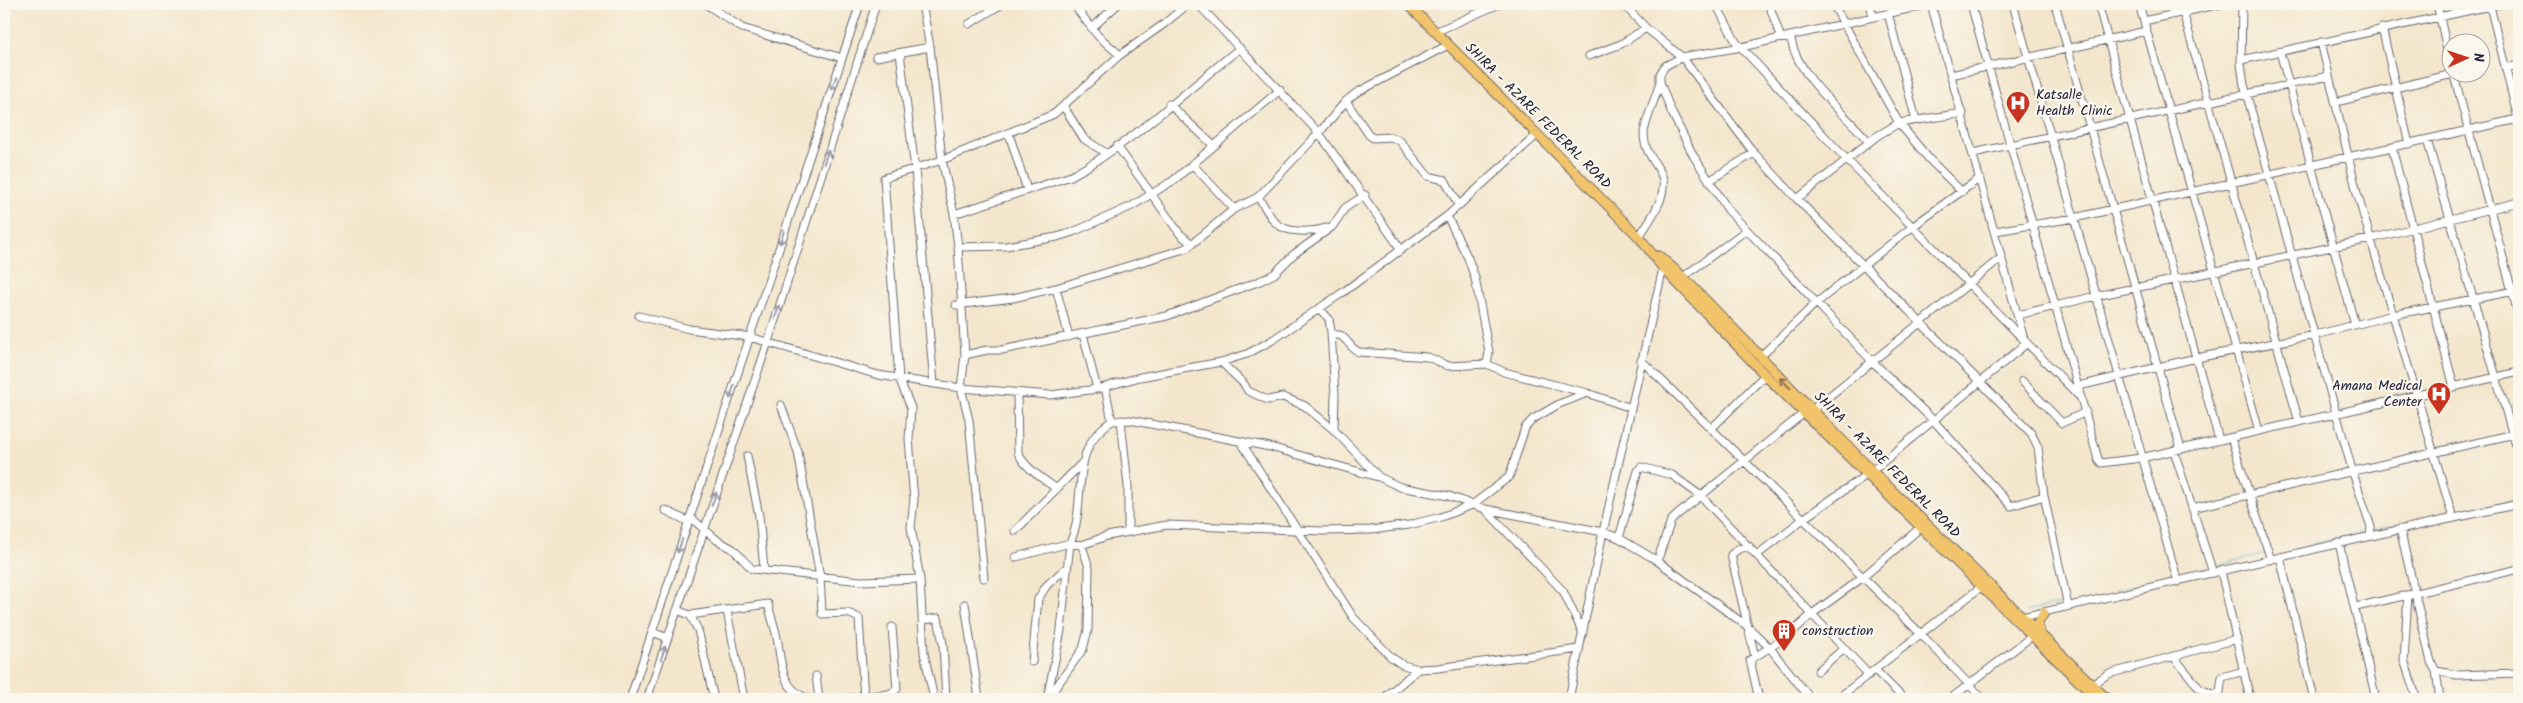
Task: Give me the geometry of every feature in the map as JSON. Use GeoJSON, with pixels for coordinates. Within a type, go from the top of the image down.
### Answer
{"type":"FeatureCollection","features":[{"type":"Feature","properties":{"kind":"main road","name":"SHIRA - AZARE FEDERAL ROAD"},"geometry":{"type":"LineString","coordinates":[[1408,4],[1649,248],[1683,277],[1760,357],[1808,412],[1869,473],[2022,617],[2036,635],[2097,699]]}},
{"type":"Feature","properties":{"kind":"main road","name":"SHIRA - AZARE FEDERAL ROAD"},"geometry":{"type":"LineString","coordinates":[[1649,248],[1663,268],[1765,375],[1808,412]]}},
{"type":"Feature","properties":{"kind":"main road","name":"SHIRA - AZARE FEDERAL ROAD"},"geometry":{"type":"LineString","coordinates":[[1869,473],[1920,528],[1981,587],[2107,699]]}},
{"type":"Feature","properties":{"kind":"main road"},"geometry":{"type":"LineString","coordinates":[[2036,635],[2038,623],[2044,613]]}},
{"type":"Feature","properties":{"kind":"street"},"geometry":{"type":"LineString","coordinates":[[706,4],[742,28],[842,58]]}},
{"type":"Feature","properties":{"kind":"street"},"geometry":{"type":"LineString","coordinates":[[630,699],[860,4]]}},
{"type":"Feature","properties":{"kind":"street"},"geometry":{"type":"LineString","coordinates":[[647,699],[768,342],[876,4]]}},
{"type":"Feature","properties":{"kind":"street"},"geometry":{"type":"LineString","coordinates":[[922,4],[930,47],[942,160],[954,214],[958,247],[959,304],[965,355],[962,388],[968,420],[984,578]]}},
{"type":"Feature","properties":{"kind":"street"},"geometry":{"type":"LineString","coordinates":[[969,24],[1002,4]]}},
{"type":"Feature","properties":{"kind":"street"},"geometry":{"type":"LineString","coordinates":[[1073,4],[1092,28],[1120,55]]}},
{"type":"Feature","properties":{"kind":"street"},"geometry":{"type":"LineString","coordinates":[[1092,28],[1117,4]]}},
{"type":"Feature","properties":{"kind":"street"},"geometry":{"type":"LineString","coordinates":[[934,699],[924,652],[920,579],[911,527],[914,500],[909,439],[910,408],[899,378],[884,178],[942,160],[1009,134],[1064,107],[1120,55],[1164,24],[1188,4]]}},
{"type":"Feature","properties":{"kind":"street"},"geometry":{"type":"LineString","coordinates":[[1198,4],[1319,133],[1365,195],[1400,248]]}},
{"type":"Feature","properties":{"kind":"street"},"geometry":{"type":"LineString","coordinates":[[1435,32],[1499,4]]}},
{"type":"Feature","properties":{"kind":"street"},"geometry":{"type":"LineString","coordinates":[[1623,4],[1646,28],[1682,57],[1754,153],[1797,199],[2034,437],[2039,453],[2044,496],[2068,606]]}},
{"type":"Feature","properties":{"kind":"street"},"geometry":{"type":"LineString","coordinates":[[1716,4],[1731,35],[1846,160],[2082,399]]}},
{"type":"Feature","properties":{"kind":"street"},"geometry":{"type":"LineString","coordinates":[[1769,4],[1780,36]]}},
{"type":"Feature","properties":{"kind":"street"},"geometry":{"type":"LineString","coordinates":[[1833,4],[1899,123],[1930,160],[1962,192]]}},
{"type":"Feature","properties":{"kind":"street"},"geometry":{"type":"LineString","coordinates":[[1870,4],[1873,16]]}},
{"type":"Feature","properties":{"kind":"street"},"geometry":{"type":"LineString","coordinates":[[1639,237],[1656,209],[1662,190],[1661,172],[1646,149],[1644,132],[1660,82],[1660,74],[1664,66],[1682,57],[1742,47],[1780,36],[1930,4],[1963,113],[2026,344]]}},
{"type":"Feature","properties":{"kind":"street"},"geometry":{"type":"LineString","coordinates":[[1972,4],[2098,459],[2101,463],[2141,458],[2178,450],[2519,372]]}},
{"type":"Feature","properties":{"kind":"street"},"geometry":{"type":"LineString","coordinates":[[2013,4],[2026,56],[2178,582]]}},
{"type":"Feature","properties":{"kind":"street"},"geometry":{"type":"LineString","coordinates":[[2055,4],[2114,209],[2157,367],[2192,508],[2211,569]]}},
{"type":"Feature","properties":{"kind":"street"},"geometry":{"type":"LineString","coordinates":[[2098,4],[2219,440]]}},
{"type":"Feature","properties":{"kind":"street"},"geometry":{"type":"LineString","coordinates":[[2139,4],[2259,431]]}},
{"type":"Feature","properties":{"kind":"street"},"geometry":{"type":"LineString","coordinates":[[2144,21],[2220,4]]}},
{"type":"Feature","properties":{"kind":"street"},"geometry":{"type":"LineString","coordinates":[[2242,4],[2241,60],[2247,94],[2370,531]]}},
{"type":"Feature","properties":{"kind":"street"},"geometry":{"type":"LineString","coordinates":[[2437,4],[2444,32]]}},
{"type":"Feature","properties":{"kind":"street"},"geometry":{"type":"LineString","coordinates":[[2241,60],[2440,15],[2499,4]]}},
{"type":"Feature","properties":{"kind":"street"},"geometry":{"type":"LineString","coordinates":[[1995,231],[2074,218],[2427,140],[2519,122],[2490,6]]}},
{"type":"Feature","properties":{"kind":"street"},"geometry":{"type":"LineString","coordinates":[[2183,12],[2207,103],[2299,422]]}},
{"type":"Feature","properties":{"kind":"street"},"geometry":{"type":"LineString","coordinates":[[1888,13],[1916,120]]}},
{"type":"Feature","properties":{"kind":"street"},"geometry":{"type":"LineString","coordinates":[[1590,56],[1621,44],[1646,28]]}},
{"type":"Feature","properties":{"kind":"street"},"geometry":{"type":"LineString","coordinates":[[2382,28],[2409,144]]}},
{"type":"Feature","properties":{"kind":"street"},"geometry":{"type":"LineString","coordinates":[[1951,75],[2026,56],[2146,31]]}},
{"type":"Feature","properties":{"kind":"street"},"geometry":{"type":"LineString","coordinates":[[1780,36],[1791,40],[1793,52],[1805,72],[1869,142]]}},
{"type":"Feature","properties":{"kind":"street"},"geometry":{"type":"LineString","coordinates":[[2322,42],[2370,239],[2452,515]]}},
{"type":"Feature","properties":{"kind":"street"},"geometry":{"type":"LineString","coordinates":[[959,304],[1013,298],[1056,288],[1176,253],[1192,244],[1234,209],[1258,197],[1319,133],[1346,101],[1356,93],[1448,45]]}},
{"type":"Feature","properties":{"kind":"street"},"geometry":{"type":"LineString","coordinates":[[876,57],[930,47]]}},
{"type":"Feature","properties":{"kind":"street"},"geometry":{"type":"LineString","coordinates":[[954,214],[1071,176],[1116,146],[1240,48]]}},
{"type":"Feature","properties":{"kind":"street"},"geometry":{"type":"LineString","coordinates":[[2280,52],[2355,325]]}},
{"type":"Feature","properties":{"kind":"street"},"geometry":{"type":"LineString","coordinates":[[900,53],[915,169],[934,384]]}},
{"type":"Feature","properties":{"kind":"street"},"geometry":{"type":"LineString","coordinates":[[2506,68],[2519,65]]}},
{"type":"Feature","properties":{"kind":"street"},"geometry":{"type":"LineString","coordinates":[[1974,153],[2329,76]]}},
{"type":"Feature","properties":{"kind":"street"},"geometry":{"type":"LineString","coordinates":[[2336,102],[2440,76]]}},
{"type":"Feature","properties":{"kind":"street"},"geometry":{"type":"LineString","coordinates":[[1660,82],[1671,111],[1710,181],[1728,210],[1745,231],[1817,302],[1872,362],[1932,419],[2011,506],[2044,496]]}},
{"type":"Feature","properties":{"kind":"street"},"geometry":{"type":"LineString","coordinates":[[2455,82],[2489,208],[2516,291],[2519,316]]}},
{"type":"Feature","properties":{"kind":"street"},"geometry":{"type":"LineString","coordinates":[[958,247],[1006,246],[1057,237],[1073,232],[1152,194],[1192,164],[1280,90]]}},
{"type":"Feature","properties":{"kind":"street"},"geometry":{"type":"LineString","coordinates":[[1346,101],[1368,136],[1373,138],[1391,136],[1400,141],[1428,176],[1445,180],[1460,206]]}},
{"type":"Feature","properties":{"kind":"street"},"geometry":{"type":"LineString","coordinates":[[1169,104],[1212,144],[1211,148]]}},
{"type":"Feature","properties":{"kind":"street"},"geometry":{"type":"LineString","coordinates":[[1064,107],[1084,139],[1106,153]]}},
{"type":"Feature","properties":{"kind":"street"},"geometry":{"type":"LineString","coordinates":[[1797,199],[1869,142],[1899,123],[1963,113]]}},
{"type":"Feature","properties":{"kind":"street"},"geometry":{"type":"LineString","coordinates":[[1009,134],[1027,190]]}},
{"type":"Feature","properties":{"kind":"street"},"geometry":{"type":"LineString","coordinates":[[638,316],[689,329],[750,337],[878,374],[934,384],[1050,395],[1101,388],[1140,378],[1221,362],[1247,354],[1271,341],[1320,309],[1400,248],[1460,206],[1538,134]]}},
{"type":"Feature","properties":{"kind":"street"},"geometry":{"type":"LineString","coordinates":[[2427,140],[2473,299],[2516,434],[2519,456]]}},
{"type":"Feature","properties":{"kind":"street"},"geometry":{"type":"LineString","coordinates":[[1116,146],[1180,234],[1192,244]]}},
{"type":"Feature","properties":{"kind":"street"},"geometry":{"type":"LineString","coordinates":[[2392,148],[2454,387]]}},
{"type":"Feature","properties":{"kind":"street"},"geometry":{"type":"LineString","coordinates":[[1710,181],[1754,153]]}},
{"type":"Feature","properties":{"kind":"street"},"geometry":{"type":"LineString","coordinates":[[1192,164],[1234,209]]}},
{"type":"Feature","properties":{"kind":"street"},"geometry":{"type":"LineString","coordinates":[[1760,357],[1817,302],[1912,227],[1980,178]]}},
{"type":"Feature","properties":{"kind":"street"},"geometry":{"type":"LineString","coordinates":[[965,355],[987,350],[1002,350],[1167,316],[1260,281],[1274,274],[1294,254],[1332,227],[1345,208],[1365,195]]}},
{"type":"Feature","properties":{"kind":"street"},"geometry":{"type":"LineString","coordinates":[[1258,197],[1276,224],[1284,229],[1318,231],[1332,227]]}},
{"type":"Feature","properties":{"kind":"street"},"geometry":{"type":"LineString","coordinates":[[2018,315],[2214,270],[2370,239],[2519,202]]}},
{"type":"Feature","properties":{"kind":"street"},"geometry":{"type":"LineString","coordinates":[[1447,216],[1468,258],[1475,278],[1489,352],[1487,364]]}},
{"type":"Feature","properties":{"kind":"street"},"geometry":{"type":"LineString","coordinates":[[1683,277],[1745,231]]}},
{"type":"Feature","properties":{"kind":"street"},"geometry":{"type":"LineString","coordinates":[[1659,556],[1671,522],[1743,460],[1922,323],[2002,257]]}},
{"type":"Feature","properties":{"kind":"street"},"geometry":{"type":"LineString","coordinates":[[1569,699],[1603,532],[1663,268]]}},
{"type":"Feature","properties":{"kind":"street"},"geometry":{"type":"LineString","coordinates":[[1056,288],[1069,337]]}},
{"type":"Feature","properties":{"kind":"street"},"geometry":{"type":"LineString","coordinates":[[2079,386],[2196,358],[2315,335],[2392,315],[2516,291]]}},
{"type":"Feature","properties":{"kind":"street"},"geometry":{"type":"LineString","coordinates":[[1320,309],[1329,319],[1331,332],[1335,395],[1334,430]]}},
{"type":"Feature","properties":{"kind":"street"},"geometry":{"type":"LineString","coordinates":[[1331,332],[1346,338],[1352,349],[1359,352],[1422,356],[1448,366],[1487,364],[1504,372],[1587,393],[1631,408]]}},
{"type":"Feature","properties":{"kind":"street"},"geometry":{"type":"LineString","coordinates":[[1083,334],[1112,421]]}},
{"type":"Feature","properties":{"kind":"street"},"geometry":{"type":"LineString","coordinates":[[1757,555],[1803,519],[1869,473],[1932,419],[2026,344]]}},
{"type":"Feature","properties":{"kind":"street"},"geometry":{"type":"LineString","coordinates":[[1641,360],[1922,634],[1983,699]]}},
{"type":"Feature","properties":{"kind":"street"},"geometry":{"type":"LineString","coordinates":[[1221,362],[1244,384],[1248,391],[1268,400],[1283,397],[1305,406],[1334,430],[1379,477]]}},
{"type":"Feature","properties":{"kind":"street"},"geometry":{"type":"LineString","coordinates":[[1711,429],[1765,375]]}},
{"type":"Feature","properties":{"kind":"street"},"geometry":{"type":"LineString","coordinates":[[2022,380],[2062,423],[2086,412]]}},
{"type":"Feature","properties":{"kind":"street"},"geometry":{"type":"LineString","coordinates":[[1017,393],[1018,453],[1031,470],[1057,489]]}},
{"type":"Feature","properties":{"kind":"street"},"geometry":{"type":"LineString","coordinates":[[1016,557],[1070,543],[1082,545],[1128,531],[1167,525],[1299,530],[1371,530],[1409,525],[1441,517],[1472,505],[1509,477],[1525,428],[1533,419],[1559,404],[1587,393]]}},
{"type":"Feature","properties":{"kind":"street"},"geometry":{"type":"LineString","coordinates":[[781,405],[798,452],[820,577],[822,614],[848,613],[859,618],[864,698]]}},
{"type":"Feature","properties":{"kind":"street"},"geometry":{"type":"LineString","coordinates":[[1121,420],[1128,486],[1128,531]]}},
{"type":"Feature","properties":{"kind":"street"},"geometry":{"type":"LineString","coordinates":[[1047,699],[1061,630],[1070,543],[1075,532],[1083,462],[1090,440],[1098,430],[1112,421],[1121,420],[1130,420],[1241,442],[1326,461],[1379,477],[1400,487],[1450,496],[1485,509],[1603,532],[1619,538],[1671,570],[1747,626],[1769,647],[1811,699]]}},
{"type":"Feature","properties":{"kind":"street"},"geometry":{"type":"LineString","coordinates":[[2192,508],[2353,473],[2516,434]]}},
{"type":"Feature","properties":{"kind":"street"},"geometry":{"type":"LineString","coordinates":[[2231,438],[2269,555]]}},
{"type":"Feature","properties":{"kind":"street"},"geometry":{"type":"LineString","coordinates":[[1241,442],[1299,530],[1333,589],[1353,617],[1391,657],[1403,665],[1418,669],[1579,649]]}},
{"type":"Feature","properties":{"kind":"street"},"geometry":{"type":"LineString","coordinates":[[747,456],[759,516],[764,569]]}},
{"type":"Feature","properties":{"kind":"street"},"geometry":{"type":"LineString","coordinates":[[1015,531],[1083,462]]}},
{"type":"Feature","properties":{"kind":"street"},"geometry":{"type":"LineString","coordinates":[[1619,538],[1638,471],[1641,468],[1672,476],[1701,496],[1844,648],[1904,699]]}},
{"type":"Feature","properties":{"kind":"street"},"geometry":{"type":"LineString","coordinates":[[2022,617],[2178,582],[2211,569],[2221,572],[2269,555],[2280,557],[2339,543],[2370,531],[2400,530],[2452,515],[2519,504]]}},
{"type":"Feature","properties":{"kind":"street"},"geometry":{"type":"LineString","coordinates":[[1485,509],[1563,591],[1583,633]]}},
{"type":"Feature","properties":{"kind":"street"},"geometry":{"type":"LineString","coordinates":[[665,510],[689,519],[717,540],[733,548],[752,569],[860,581],[920,579]]}},
{"type":"Feature","properties":{"kind":"street"},"geometry":{"type":"LineString","coordinates":[[1759,699],[1750,660],[1788,636],[1812,614],[1863,577],[1920,528]]}},
{"type":"Feature","properties":{"kind":"street"},"geometry":{"type":"LineString","coordinates":[[2400,530],[2432,662],[2436,671],[2440,699]]}},
{"type":"Feature","properties":{"kind":"street"},"geometry":{"type":"LineString","coordinates":[[2339,543],[2356,607],[2376,699]]}},
{"type":"Feature","properties":{"kind":"street"},"geometry":{"type":"LineString","coordinates":[[1047,699],[1083,649],[1088,630],[1089,568],[1082,545]]}},
{"type":"Feature","properties":{"kind":"street"},"geometry":{"type":"LineString","coordinates":[[1749,546],[1738,549],[1731,556],[1755,657]]}},
{"type":"Feature","properties":{"kind":"street"},"geometry":{"type":"LineString","coordinates":[[2280,557],[2314,699]]}},
{"type":"Feature","properties":{"kind":"street"},"geometry":{"type":"LineString","coordinates":[[1032,662],[1038,599],[1046,585],[1067,567]]}},
{"type":"Feature","properties":{"kind":"street"},"geometry":{"type":"LineString","coordinates":[[2356,607],[2519,568]]}},
{"type":"Feature","properties":{"kind":"street"},"geometry":{"type":"LineString","coordinates":[[2221,572],[2250,699]]}},
{"type":"Feature","properties":{"kind":"street"},"geometry":{"type":"LineString","coordinates":[[1837,699],[1981,587]]}},
{"type":"Feature","properties":{"kind":"street"},"geometry":{"type":"LineString","coordinates":[[2408,595],[2404,660],[2417,699]]}},
{"type":"Feature","properties":{"kind":"street"},"geometry":{"type":"LineString","coordinates":[[677,610],[690,615],[768,604],[778,643],[781,666],[789,686],[809,699]]}},
{"type":"Feature","properties":{"kind":"street"},"geometry":{"type":"LineString","coordinates":[[965,604],[979,699]]}},
{"type":"Feature","properties":{"kind":"street"},"geometry":{"type":"LineString","coordinates":[[727,611],[744,699]]}},
{"type":"Feature","properties":{"kind":"street"},"geometry":{"type":"LineString","coordinates":[[690,615],[698,630],[714,699]]}},
{"type":"Feature","properties":{"kind":"street"},"geometry":{"type":"LineString","coordinates":[[922,620],[938,618],[943,644],[946,699]]}},
{"type":"Feature","properties":{"kind":"street"},"geometry":{"type":"LineString","coordinates":[[839,699],[889,694],[898,689],[892,627]]}},
{"type":"Feature","properties":{"kind":"street"},"geometry":{"type":"LineString","coordinates":[[652,632],[668,638]]}},
{"type":"Feature","properties":{"kind":"street"},"geometry":{"type":"LineString","coordinates":[[1950,699],[2036,635]]}},
{"type":"Feature","properties":{"kind":"street"},"geometry":{"type":"LineString","coordinates":[[2092,685],[2108,674],[2237,639]]}},
{"type":"Feature","properties":{"kind":"street"},"geometry":{"type":"LineString","coordinates":[[1818,672],[1844,648]]}},
{"type":"Feature","properties":{"kind":"street"},"geometry":{"type":"LineString","coordinates":[[2173,656],[2200,689],[2214,696],[2220,692],[2222,677],[2244,671]]}},
{"type":"Feature","properties":{"kind":"street"},"geometry":{"type":"LineString","coordinates":[[1384,699],[1418,669]]}},
{"type":"Feature","properties":{"kind":"street"},"geometry":{"type":"LineString","coordinates":[[2436,671],[2457,675],[2519,673]]}},
{"type":"Feature","properties":{"kind":"street"},"geometry":{"type":"LineString","coordinates":[[816,676],[819,699]]}},
{"type":"Feature","properties":{"kind":"waterway"},"geometry":{"type":"LineString","coordinates":[[2454,513],[2519,499]]}},
{"type":"Feature","properties":{"kind":"waterway"},"geometry":{"type":"LineString","coordinates":[[2373,530],[2448,514]]}},
{"type":"Feature","properties":{"kind":"waterway"},"geometry":{"type":"LineString","coordinates":[[2312,543],[2367,532]]}},
{"type":"Feature","properties":{"kind":"waterway"},"geometry":{"type":"LineString","coordinates":[[2215,566],[2267,553]]}},
{"type":"Feature","properties":{"kind":"waterway"},"geometry":{"type":"LineString","coordinates":[[2181,574],[2208,567]]}},
{"type":"Feature","properties":{"kind":"waterway"},"geometry":{"type":"LineString","coordinates":[[2114,591],[2170,577]]}},
{"type":"Feature","properties":{"kind":"waterway"},"geometry":{"type":"LineString","coordinates":[[2026,611],[2064,603]]}},
{"type":"Feature","properties":{"kind":"place","name":"Katsalle Health Clinic"},"geometry":{"type":"Point","coordinates":[2018,124]}},
{"type":"Feature","properties":{"kind":"place","name":"Amana Medical Center"},"geometry":{"type":"Point","coordinates":[2439,415]}},
{"type":"Feature","properties":{"kind":"place","name":"construction"},"geometry":{"type":"Point","coordinates":[1784,652]}}]}
